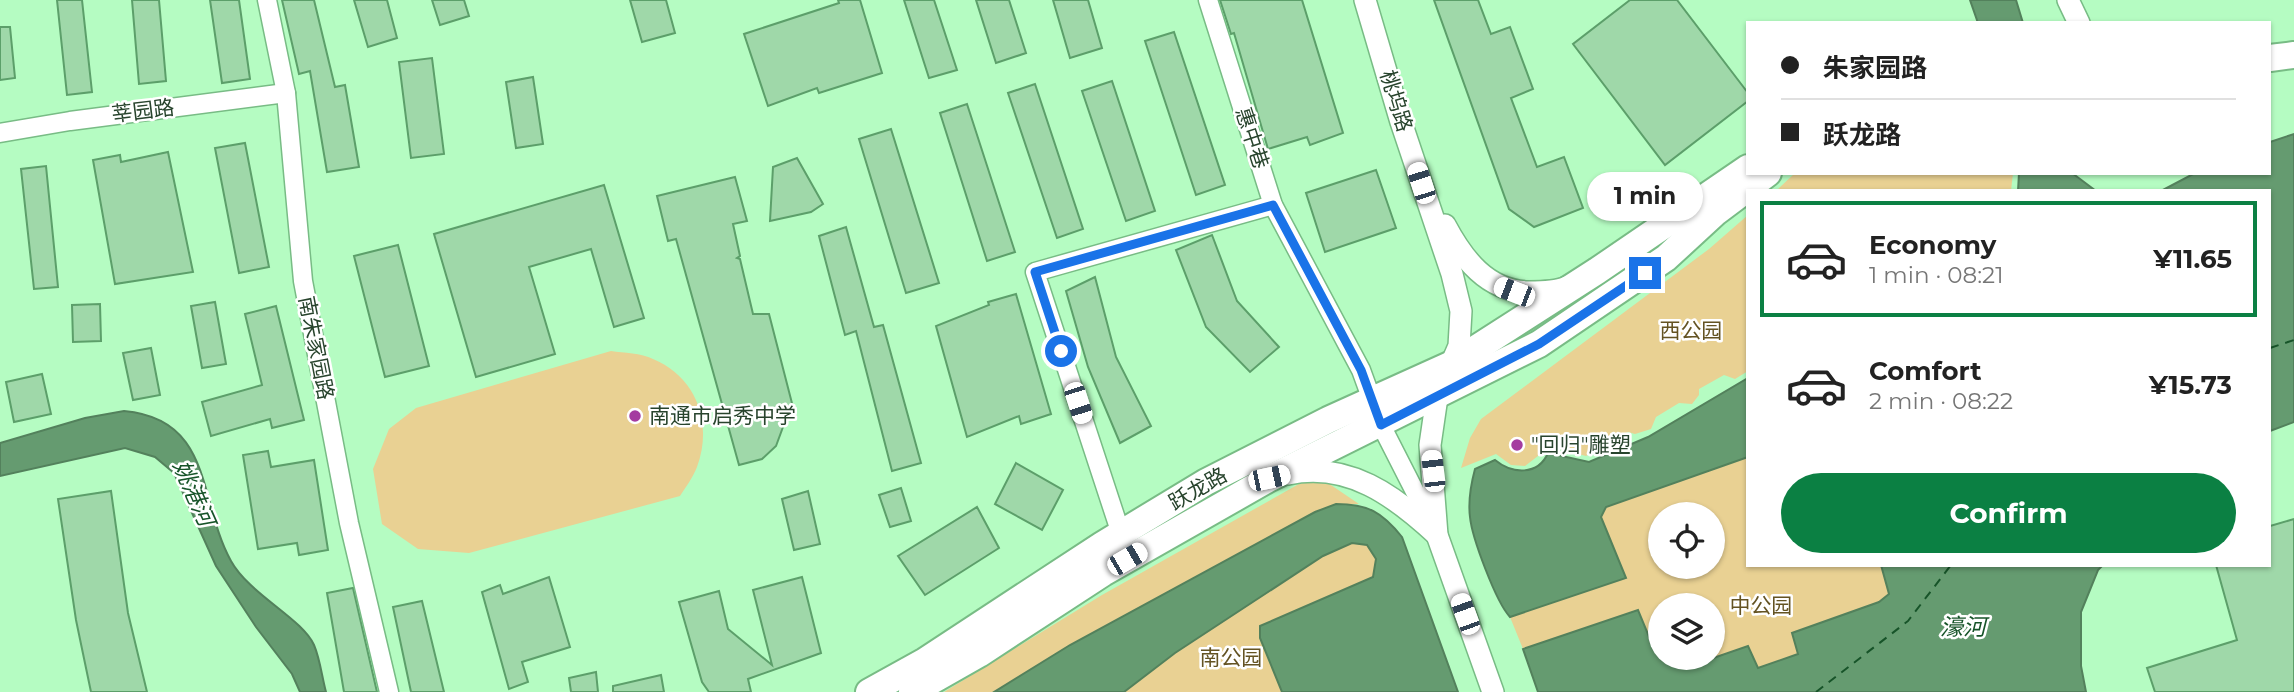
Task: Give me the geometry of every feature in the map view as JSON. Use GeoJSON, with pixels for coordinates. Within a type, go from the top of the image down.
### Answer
{"type":"FeatureCollection","features":[{"type":"Feature","properties":{"kind":"main road"},"geometry":{"type":"LineString","coordinates":[[2271,58],[2294,55]]}},
{"type":"Feature","properties":{"kind":"main road"},"geometry":{"type":"LineString","coordinates":[[2271,76],[2294,74]]}},
{"type":"Feature","properties":{"kind":"main road","name":"跃龙路"},"geometry":{"type":"LineString","coordinates":[[869,692],[925,661],[1206,482],[1373,399],[1452,364],[1597,271],[1746,169]]}},
{"type":"Feature","properties":{"kind":"main road","name":"跃龙路"},"geometry":{"type":"LineString","coordinates":[[1747,189],[1765,175]]}},
{"type":"Feature","properties":{"kind":"main road","name":"跃龙路"},"geometry":{"type":"LineString","coordinates":[[912,692],[979,654],[1103,573],[1269,478],[1381,425],[1539,344],[1666,258],[1716,212],[1746,190]]}},
{"type":"Feature","properties":{"kind":"street","name":"南朱家园路"},"geometry":{"type":"LineString","coordinates":[[267,0],[286,93],[303,281],[349,523],[389,692]]}},
{"type":"Feature","properties":{"kind":"street","name":"惠中巷"},"geometry":{"type":"LineString","coordinates":[[1208,0],[1273,205],[1361,370],[1381,425],[1437,535]]}},
{"type":"Feature","properties":{"kind":"street","name":"桃坞路"},"geometry":{"type":"LineString","coordinates":[[1365,0],[1461,311],[1459,346],[1437,397],[1430,445],[1437,535]]}},
{"type":"Feature","properties":{"kind":"street"},"geometry":{"type":"LineString","coordinates":[[2068,0],[2079,21]]}},
{"type":"Feature","properties":{"kind":"street","name":"莘园路"},"geometry":{"type":"LineString","coordinates":[[0,133],[70,121],[286,93]]}},
{"type":"Feature","properties":{"kind":"street"},"geometry":{"type":"LineString","coordinates":[[1421,183],[1471,266],[1492,283],[1514,292],[1540,292],[1562,289],[1597,271]]}},
{"type":"Feature","properties":{"kind":"street"},"geometry":{"type":"LineString","coordinates":[[1121,534],[1035,272],[1273,205]]}},
{"type":"Feature","properties":{"kind":"street"},"geometry":{"type":"LineString","coordinates":[[1269,478],[1307,470],[1363,480],[1406,507],[1437,535],[1493,692]]}},
{"type":"Feature","properties":{"kind":"green space"},"geometry":{"type":"Polygon","coordinates":[[[1793,175],[2013,175],[2011,189],[1778,189],[1793,175]]]}},
{"type":"Feature","properties":{"kind":"green space","name":"西公园"},"geometry":{"type":"Polygon","coordinates":[[[1746,217],[1746,372],[1735,379],[1724,375],[1699,389],[1699,395],[1692,404],[1679,403],[1656,417],[1651,429],[1635,434],[1628,432],[1586,456],[1541,444],[1538,456],[1525,466],[1511,465],[1496,454],[1461,468],[1470,438],[1481,419],[1709,249],[1746,217]]]}},
{"type":"Feature","properties":{"kind":"green space"},"geometry":{"type":"Polygon","coordinates":[[[611,351],[643,356],[668,367],[681,377],[698,404],[702,419],[702,451],[695,471],[680,496],[469,553],[418,549],[382,524],[373,469],[389,429],[416,408],[611,351]]]}},
{"type":"Feature","properties":{"kind":"green space","name":"中公园"},"geometry":{"type":"Polygon","coordinates":[[[1746,458],[1746,567],[1882,567],[1889,594],[1878,603],[1792,633],[1798,654],[1757,668],[1748,646],[1725,654],[1725,593],[1648,593],[1648,634],[1638,610],[1523,649],[1510,617],[1626,578],[1601,517],[1606,507],[1746,458]]]}},
{"type":"Feature","properties":{"kind":"green space"},"geometry":{"type":"Polygon","coordinates":[[[1306,480],[1325,481],[1359,504],[1336,504],[1070,645],[994,692],[944,692],[1102,595],[1306,480]]]}},
{"type":"Feature","properties":{"kind":"green space","name":"南公园"},"geometry":{"type":"Polygon","coordinates":[[[1352,543],[1367,545],[1376,559],[1373,577],[1261,626],[1260,638],[1282,692],[1124,692],[1175,653],[1323,556],[1352,543]]]}},
{"type":"Feature","properties":{"kind":"water"},"geometry":{"type":"Polygon","coordinates":[[[1970,0],[2016,0],[2022,21],[1977,21],[1970,0]]]}},
{"type":"Feature","properties":{"kind":"water"},"geometry":{"type":"Polygon","coordinates":[[[2294,134],[2294,422],[2271,431],[2271,189],[2165,189],[2191,175],[2271,175],[2271,142],[2294,134]]]}},
{"type":"Feature","properties":{"kind":"water"},"geometry":{"type":"Polygon","coordinates":[[[2019,175],[2075,175],[2093,189],[2018,189],[2019,175]]]}},
{"type":"Feature","properties":{"kind":"water"},"geometry":{"type":"Polygon","coordinates":[[[1746,379],[1746,458],[1606,507],[1601,517],[1626,578],[1510,617],[1492,584],[1472,527],[1469,511],[1475,469],[1495,460],[1517,470],[1531,469],[1538,466],[1548,453],[1589,462],[1648,437],[1746,379]]]}},
{"type":"Feature","properties":{"kind":"water","name":"姚港河"},"geometry":{"type":"Polygon","coordinates":[[[124,411],[153,417],[174,430],[189,446],[199,467],[231,561],[250,584],[308,635],[316,650],[326,692],[300,692],[292,674],[256,627],[216,566],[174,473],[155,457],[125,448],[0,476],[0,443],[85,418],[124,411]]]}},
{"type":"Feature","properties":{"kind":"water"},"geometry":{"type":"Polygon","coordinates":[[[1336,504],[1373,511],[1388,521],[1402,537],[1458,692],[1282,692],[1260,638],[1260,626],[1373,577],[1376,559],[1367,545],[1352,543],[1323,556],[1175,653],[1124,692],[994,692],[1070,645],[1315,512],[1336,504]]]}},
{"type":"Feature","properties":{"kind":"water","name":"濠河"},"geometry":{"type":"Polygon","coordinates":[[[1882,567],[2101,567],[2081,612],[2081,666],[2086,692],[1538,692],[1523,649],[1638,610],[1648,634],[1648,670],[1725,670],[1725,654],[1748,646],[1758,668],[1798,654],[1792,633],[1879,602],[1889,594],[1882,567]]]}},
{"type":"Feature","properties":{"kind":"building"},"geometry":{"type":"Polygon","coordinates":[[[57,0],[82,0],[92,92],[67,95],[57,0]]]}},
{"type":"Feature","properties":{"kind":"building"},"geometry":{"type":"Polygon","coordinates":[[[132,0],[159,0],[166,81],[139,84],[132,0]]]}},
{"type":"Feature","properties":{"kind":"building"},"geometry":{"type":"Polygon","coordinates":[[[210,0],[239,0],[250,79],[222,83],[210,0]]]}},
{"type":"Feature","properties":{"kind":"building"},"geometry":{"type":"Polygon","coordinates":[[[282,0],[314,0],[335,87],[345,85],[359,167],[327,172],[310,71],[299,74],[282,0]]]}},
{"type":"Feature","properties":{"kind":"building"},"geometry":{"type":"Polygon","coordinates":[[[354,0],[387,0],[397,38],[368,47],[354,0]]]}},
{"type":"Feature","properties":{"kind":"building"},"geometry":{"type":"Polygon","coordinates":[[[432,0],[464,0],[469,16],[440,25],[432,0]]]}},
{"type":"Feature","properties":{"kind":"building"},"geometry":{"type":"Polygon","coordinates":[[[630,0],[666,0],[675,33],[642,42],[630,0]]]}},
{"type":"Feature","properties":{"kind":"building"},"geometry":{"type":"Polygon","coordinates":[[[838,0],[860,0],[882,73],[819,93],[817,88],[768,106],[744,34],[839,3],[838,0]]]}},
{"type":"Feature","properties":{"kind":"building"},"geometry":{"type":"Polygon","coordinates":[[[904,0],[934,0],[957,70],[929,78],[904,0]]]}},
{"type":"Feature","properties":{"kind":"building"},"geometry":{"type":"Polygon","coordinates":[[[976,0],[1009,0],[1026,53],[996,63],[976,0]]]}},
{"type":"Feature","properties":{"kind":"building"},"geometry":{"type":"Polygon","coordinates":[[[1053,0],[1088,0],[1102,48],[1070,58],[1053,0]]]}},
{"type":"Feature","properties":{"kind":"building"},"geometry":{"type":"Polygon","coordinates":[[[1220,0],[1302,0],[1343,133],[1310,145],[1307,137],[1268,149],[1234,33],[1231,34],[1220,0]]]}},
{"type":"Feature","properties":{"kind":"building"},"geometry":{"type":"Polygon","coordinates":[[[1434,0],[1478,0],[1491,34],[1510,27],[1533,89],[1511,98],[1537,167],[1564,157],[1583,208],[1534,227],[1509,209],[1434,0]]]}},
{"type":"Feature","properties":{"kind":"building"},"geometry":{"type":"Polygon","coordinates":[[[1630,0],[1677,0],[1746,90],[1746,103],[1665,165],[1573,44],[1630,0]]]}},
{"type":"Feature","properties":{"kind":"building"},"geometry":{"type":"Polygon","coordinates":[[[0,27],[10,27],[15,78],[0,80],[0,27]]]}},
{"type":"Feature","properties":{"kind":"building"},"geometry":{"type":"Polygon","coordinates":[[[1174,32],[1225,185],[1196,195],[1145,41],[1174,32]]]}},
{"type":"Feature","properties":{"kind":"building"},"geometry":{"type":"Polygon","coordinates":[[[432,58],[444,154],[411,158],[399,62],[432,58]]]}},
{"type":"Feature","properties":{"kind":"building"},"geometry":{"type":"Polygon","coordinates":[[[533,77],[543,144],[516,148],[506,82],[533,77]]]}},
{"type":"Feature","properties":{"kind":"building"},"geometry":{"type":"Polygon","coordinates":[[[1112,81],[1155,211],[1126,221],[1082,91],[1112,81]]]}},
{"type":"Feature","properties":{"kind":"building"},"geometry":{"type":"Polygon","coordinates":[[[1035,84],[1083,229],[1057,238],[1008,93],[1035,84]]]}},
{"type":"Feature","properties":{"kind":"building"},"geometry":{"type":"Polygon","coordinates":[[[967,104],[1015,252],[987,261],[940,113],[967,104]]]}},
{"type":"Feature","properties":{"kind":"building"},"geometry":{"type":"Polygon","coordinates":[[[891,129],[939,283],[906,293],[859,139],[891,129]]]}},
{"type":"Feature","properties":{"kind":"building"},"geometry":{"type":"Polygon","coordinates":[[[245,143],[269,267],[239,273],[215,148],[245,143]]]}},
{"type":"Feature","properties":{"kind":"building"},"geometry":{"type":"Polygon","coordinates":[[[168,152],[193,272],[115,284],[93,160],[120,155],[121,162],[168,152]]]}},
{"type":"Feature","properties":{"kind":"building"},"geometry":{"type":"Polygon","coordinates":[[[797,158],[823,204],[811,212],[770,221],[773,167],[797,158]]]}},
{"type":"Feature","properties":{"kind":"building"},"geometry":{"type":"Polygon","coordinates":[[[46,166],[58,287],[34,289],[21,169],[46,166]]]}},
{"type":"Feature","properties":{"kind":"building"},"geometry":{"type":"Polygon","coordinates":[[[1376,170],[1396,228],[1325,252],[1306,193],[1376,170]]]}},
{"type":"Feature","properties":{"kind":"building"},"geometry":{"type":"Polygon","coordinates":[[[735,177],[747,221],[733,224],[740,256],[737,258],[740,259],[753,314],[769,314],[794,411],[780,415],[783,427],[776,446],[762,459],[739,465],[676,239],[668,241],[657,196],[735,177]]]}},
{"type":"Feature","properties":{"kind":"building"},"geometry":{"type":"Polygon","coordinates":[[[604,185],[644,318],[614,327],[591,249],[529,267],[555,354],[476,377],[434,234],[604,185]]]}},
{"type":"Feature","properties":{"kind":"building"},"geometry":{"type":"Polygon","coordinates":[[[846,227],[874,327],[883,325],[921,463],[892,471],[856,331],[845,335],[819,236],[846,227]]]}},
{"type":"Feature","properties":{"kind":"building"},"geometry":{"type":"Polygon","coordinates":[[[1212,235],[1237,301],[1279,347],[1250,372],[1206,327],[1176,250],[1212,235]]]}},
{"type":"Feature","properties":{"kind":"building"},"geometry":{"type":"Polygon","coordinates":[[[398,245],[429,366],[385,377],[354,256],[398,245]]]}},
{"type":"Feature","properties":{"kind":"building"},"geometry":{"type":"Polygon","coordinates":[[[1095,277],[1116,357],[1151,426],[1120,443],[1088,367],[1066,291],[1095,277]]]}},
{"type":"Feature","properties":{"kind":"building"},"geometry":{"type":"Polygon","coordinates":[[[1016,294],[1051,414],[1021,424],[1019,416],[967,437],[936,326],[989,305],[988,302],[1016,294]]]}},
{"type":"Feature","properties":{"kind":"building"},"geometry":{"type":"Polygon","coordinates":[[[215,302],[226,364],[202,368],[191,306],[215,302]]]}},
{"type":"Feature","properties":{"kind":"building"},"geometry":{"type":"Polygon","coordinates":[[[100,304],[101,341],[73,342],[72,305],[100,304]]]}},
{"type":"Feature","properties":{"kind":"building"},"geometry":{"type":"Polygon","coordinates":[[[276,306],[304,420],[272,428],[270,419],[211,436],[202,402],[262,385],[245,314],[276,306]]]}},
{"type":"Feature","properties":{"kind":"building"},"geometry":{"type":"Polygon","coordinates":[[[151,348],[160,395],[133,400],[123,353],[151,348]]]}},
{"type":"Feature","properties":{"kind":"building"},"geometry":{"type":"Polygon","coordinates":[[[42,374],[51,414],[14,422],[6,382],[42,374]]]}},
{"type":"Feature","properties":{"kind":"building"},"geometry":{"type":"Polygon","coordinates":[[[268,451],[271,467],[314,460],[328,550],[299,555],[297,543],[258,549],[243,455],[268,451]]]}},
{"type":"Feature","properties":{"kind":"building"},"geometry":{"type":"Polygon","coordinates":[[[1016,463],[1063,490],[1042,530],[995,504],[1016,463]]]}},
{"type":"Feature","properties":{"kind":"building"},"geometry":{"type":"Polygon","coordinates":[[[901,488],[911,521],[890,527],[879,495],[901,488]]]}},
{"type":"Feature","properties":{"kind":"building"},"geometry":{"type":"Polygon","coordinates":[[[111,491],[128,613],[147,692],[91,692],[76,620],[58,499],[111,491]]]}},
{"type":"Feature","properties":{"kind":"building"},"geometry":{"type":"Polygon","coordinates":[[[808,491],[820,544],[794,550],[782,499],[808,491]]]}},
{"type":"Feature","properties":{"kind":"building"},"geometry":{"type":"Polygon","coordinates":[[[977,507],[999,548],[925,595],[898,556],[977,507]]]}},
{"type":"Feature","properties":{"kind":"building"},"geometry":{"type":"Polygon","coordinates":[[[2294,519],[2294,692],[2155,692],[2147,668],[2237,640],[2217,567],[2271,567],[2271,526],[2294,519]]]}},
{"type":"Feature","properties":{"kind":"building"},"geometry":{"type":"Polygon","coordinates":[[[549,577],[570,647],[522,662],[528,682],[509,689],[482,592],[500,585],[503,594],[549,577]]]}},
{"type":"Feature","properties":{"kind":"building"},"geometry":{"type":"Polygon","coordinates":[[[802,577],[821,653],[748,679],[751,692],[709,692],[702,682],[679,602],[719,591],[728,629],[772,665],[753,590],[802,577]]]}},
{"type":"Feature","properties":{"kind":"building"},"geometry":{"type":"Polygon","coordinates":[[[353,588],[377,692],[344,692],[327,593],[353,588]]]}},
{"type":"Feature","properties":{"kind":"building"},"geometry":{"type":"Polygon","coordinates":[[[422,601],[444,692],[411,692],[393,607],[422,601]]]}},
{"type":"Feature","properties":{"kind":"building"},"geometry":{"type":"Polygon","coordinates":[[[596,672],[598,692],[571,692],[569,678],[596,672]]]}},
{"type":"Feature","properties":{"kind":"building"},"geometry":{"type":"Polygon","coordinates":[[[661,675],[664,692],[613,692],[613,686],[661,675]]]}},
{"type":"Feature","properties":{"kind":"ferry route"},"geometry":{"type":"LineString","coordinates":[[2271,348],[2294,340]]}},
{"type":"Feature","properties":{"kind":"ferry route"},"geometry":{"type":"LineString","coordinates":[[1816,692],[1908,621],[1949,567]]}},
{"type":"Feature","properties":{"kind":"place","name":"南通市启秀中学"},"geometry":{"type":"Point","coordinates":[635,416]}},
{"type":"Feature","properties":{"kind":"place","name":"\"回归\"雕塑"},"geometry":{"type":"Point","coordinates":[1517,445]}},
{"type":"Feature","properties":{"kind":"route"},"geometry":{"type":"LineString","coordinates":[[1061,351],[1035,272],[1273,205],[1361,370],[1381,425],[1539,344],[1645,273]]}}]}
